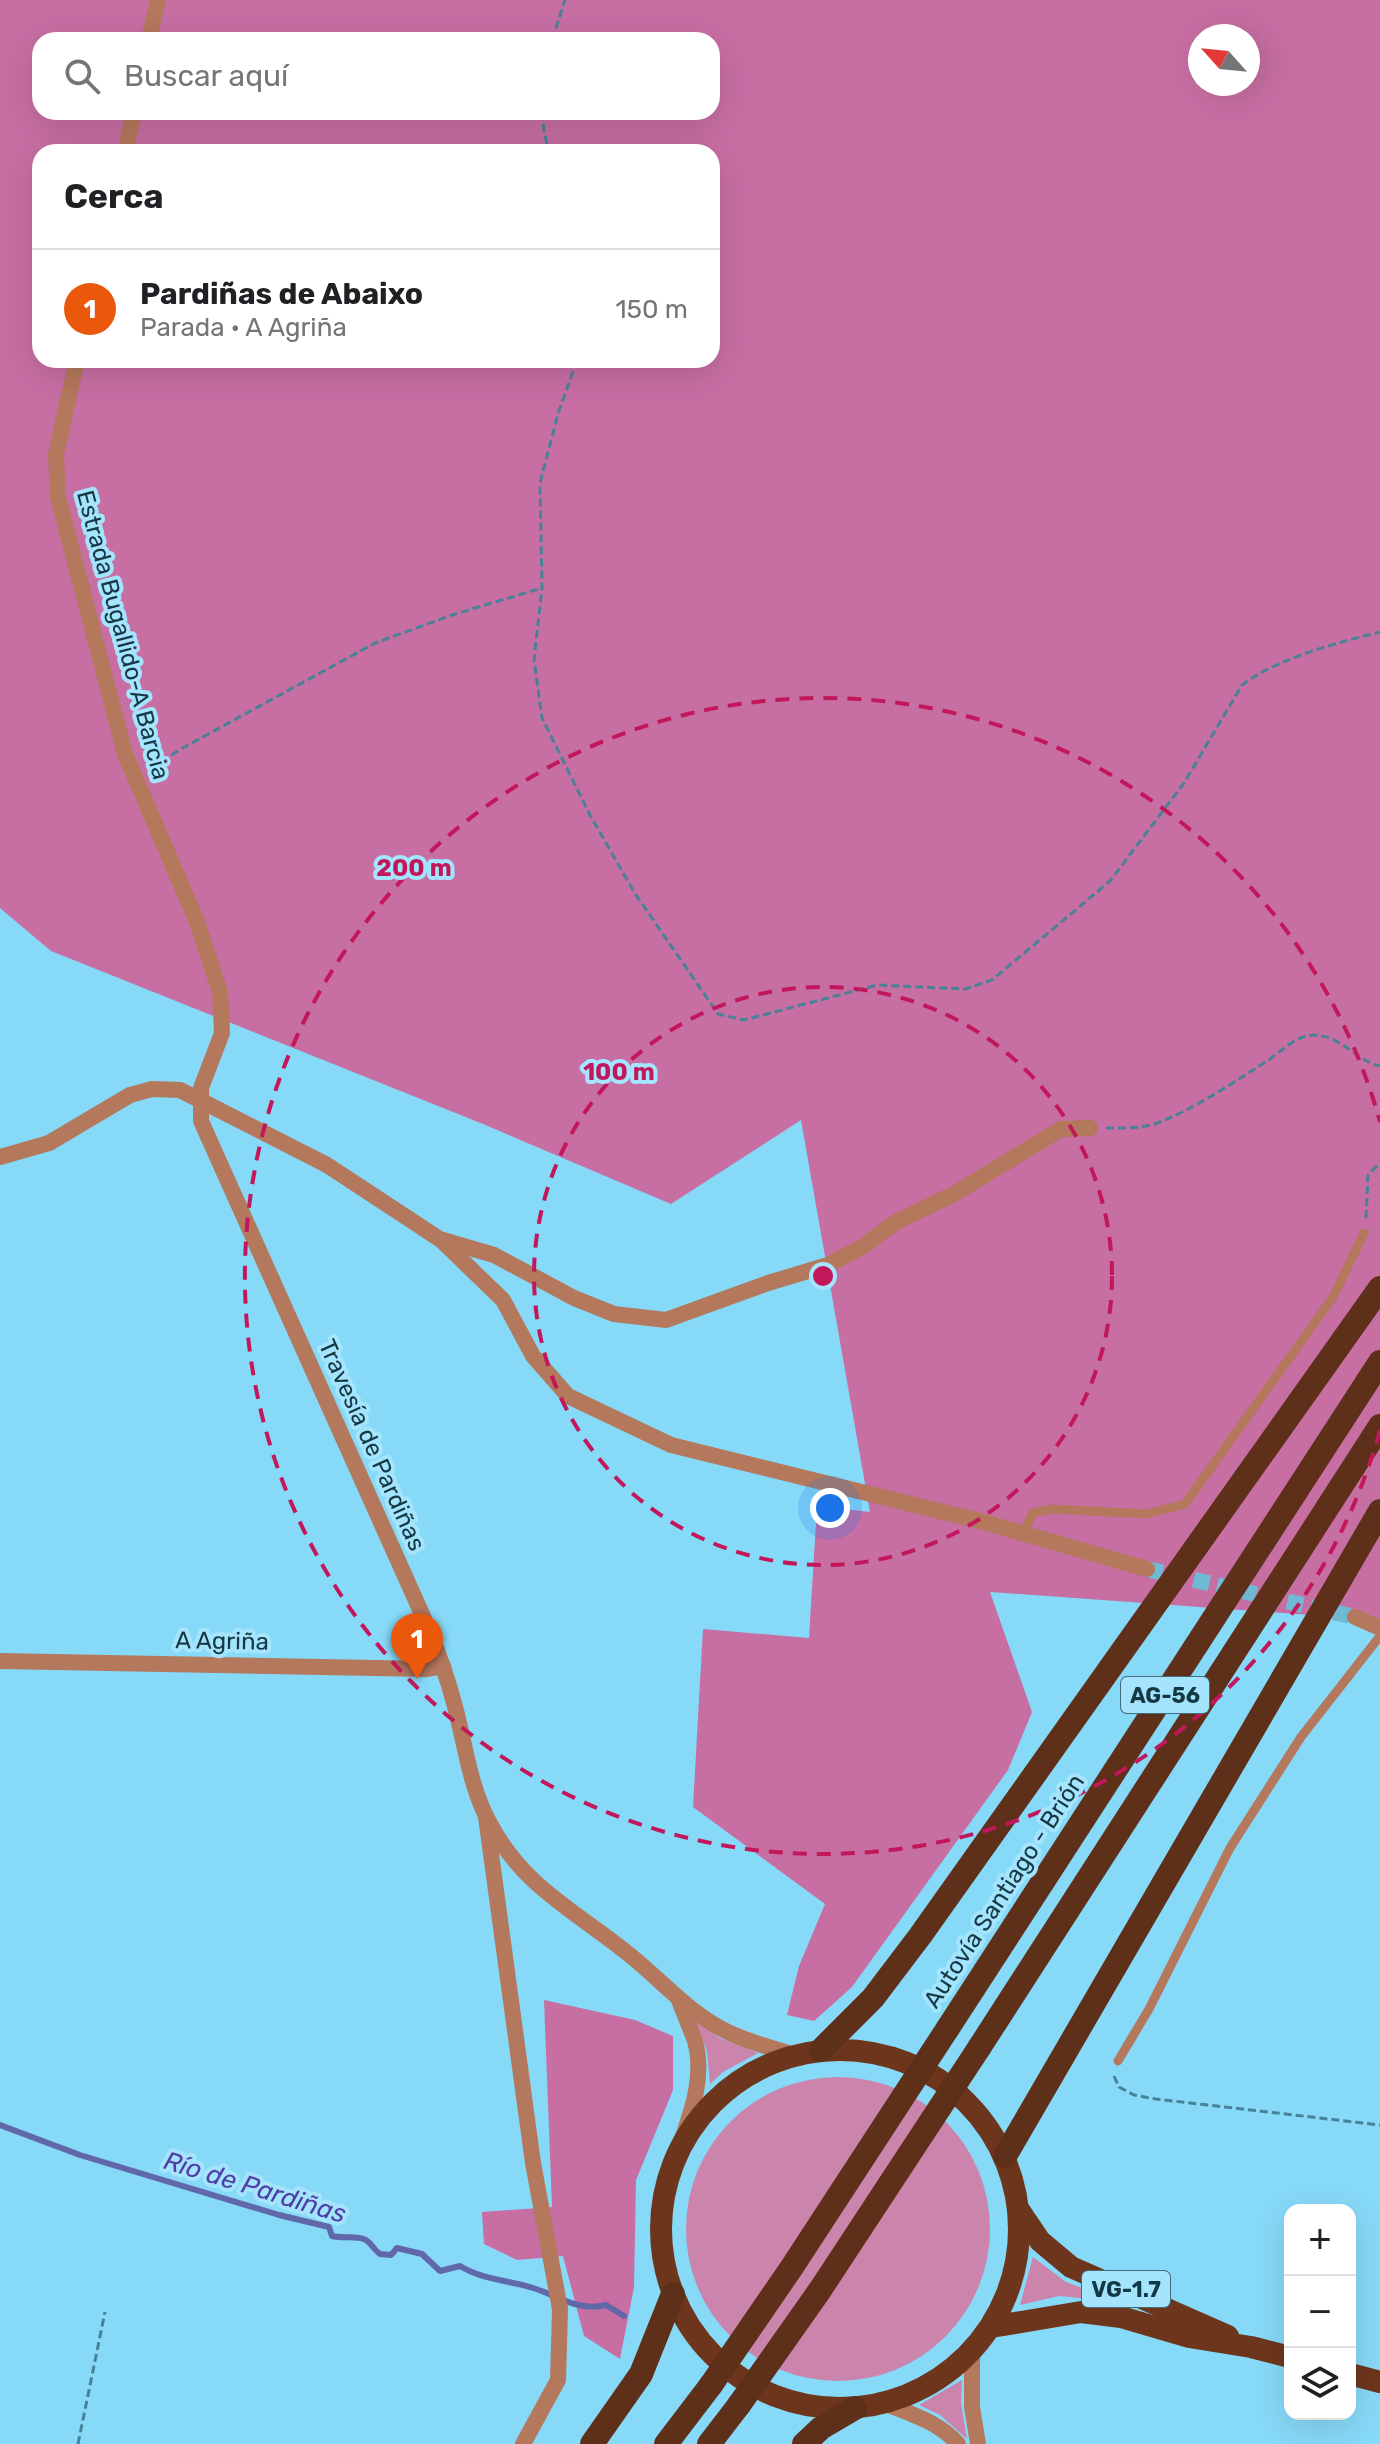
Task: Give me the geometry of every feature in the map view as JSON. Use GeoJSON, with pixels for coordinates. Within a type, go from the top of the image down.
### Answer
{"type":"FeatureCollection","features":[{"type":"Feature","properties":{"kind":"highway"},"geometry":{"type":"LineString","coordinates":[[821,2050],[873,1998],[920,1936],[1380,1288]]}},
{"type":"Feature","properties":{"kind":"highway","name":"Autovía Santiago - Brión"},"geometry":{"type":"LineString","coordinates":[[666,2444],[711,2385],[792,2267],[1380,1362]]}},
{"type":"Feature","properties":{"kind":"highway","name":"AG-56"},"geometry":{"type":"LineString","coordinates":[[709,2444],[829,2277],[1380,1426]]}},
{"type":"Feature","properties":{"kind":"highway"},"geometry":{"type":"LineString","coordinates":[[1005,2156],[1380,1511]]}},
{"type":"Feature","properties":{"kind":"highway"},"geometry":{"type":"LineString","coordinates":[[821,2050],[877,2053],[930,2073],[974,2109],[1005,2156],[1019,2210],[1018,2250],[1009,2290],[991,2327],[972,2351],[932,2383],[884,2403],[855,2408],[817,2407],[779,2398],[745,2382],[714,2358],[690,2328],[673,2294],[662,2249],[663,2202],[676,2157],[704,2112],[745,2077],[794,2055],[821,2050]]}},
{"type":"Feature","properties":{"kind":"highway","name":"VG-1.7"},"geometry":{"type":"LineString","coordinates":[[1019,2210],[1040,2241],[1071,2267],[1251,2347]]}},
{"type":"Feature","properties":{"kind":"highway"},"geometry":{"type":"LineString","coordinates":[[592,2444],[641,2374],[673,2294]]}},
{"type":"Feature","properties":{"kind":"highway","name":"VG-1.7"},"geometry":{"type":"LineString","coordinates":[[991,2327],[1081,2312],[1121,2317],[1189,2337],[1284,2355]]}},
{"type":"Feature","properties":{"kind":"highway"},"geometry":{"type":"LineString","coordinates":[[1356,2376],[1380,2382]]}},
{"type":"Feature","properties":{"kind":"highway"},"geometry":{"type":"LineString","coordinates":[[804,2444],[821,2428],[855,2408]]}},
{"type":"Feature","properties":{"kind":"street"},"geometry":{"type":"LineString","coordinates":[[151,32],[158,0]]}},
{"type":"Feature","properties":{"kind":"street"},"geometry":{"type":"LineString","coordinates":[[127,144],[132,120]]}},
{"type":"Feature","properties":{"kind":"street","name":"Estrada Bugallido-A Barcia"},"geometry":{"type":"LineString","coordinates":[[75,368],[56,454],[58,497],[118,726],[135,779],[197,922],[220,992],[222,1033],[199,1098]]}},
{"type":"Feature","properties":{"kind":"street"},"geometry":{"type":"LineString","coordinates":[[0,1157],[49,1143],[130,1095],[152,1089],[180,1090],[327,1165],[441,1240],[503,1300],[533,1356],[568,1396],[671,1445],[1023,1533],[1147,1569]]}},
{"type":"Feature","properties":{"kind":"street","name":"Travesía de Pardiñas"},"geometry":{"type":"LineString","coordinates":[[199,1098],[201,1121],[210,1145],[443,1666],[471,1774],[486,1817]]}},
{"type":"Feature","properties":{"kind":"street"},"geometry":{"type":"LineString","coordinates":[[441,1240],[494,1255],[574,1298],[614,1314],[666,1320],[828,1265],[862,1247],[896,1222],[954,1194],[1061,1129],[1090,1128]]}},
{"type":"Feature","properties":{"kind":"street"},"geometry":{"type":"LineString","coordinates":[[1355,1617],[1380,1628]]}},
{"type":"Feature","properties":{"kind":"street","name":"A Agriña"},"geometry":{"type":"LineString","coordinates":[[0,1661],[428,1669],[443,1666]]}},
{"type":"Feature","properties":{"kind":"street"},"geometry":{"type":"LineString","coordinates":[[486,1817],[507,1854],[531,1882],[624,1950],[678,1999],[718,2027],[794,2055]]}},
{"type":"Feature","properties":{"kind":"street"},"geometry":{"type":"LineString","coordinates":[[486,1817],[533,2163],[560,2309],[558,2380],[523,2444]]}},
{"type":"Feature","properties":{"kind":"street"},"geometry":{"type":"LineString","coordinates":[[676,2157],[697,2090],[699,2068],[695,2043],[678,1999]]}},
{"type":"Feature","properties":{"kind":"street"},"geometry":{"type":"LineString","coordinates":[[972,2351],[972,2407],[978,2444]]}},
{"type":"Feature","properties":{"kind":"street"},"geometry":{"type":"LineString","coordinates":[[884,2403],[929,2421],[948,2433],[958,2444]]}},
{"type":"Feature","properties":{"kind":"lane"},"geometry":{"type":"LineString","coordinates":[[1023,1533],[1033,1513],[1052,1509],[1146,1514],[1185,1504],[1333,1297],[1364,1233]]}},
{"type":"Feature","properties":{"kind":"lane"},"geometry":{"type":"LineString","coordinates":[[1118,2061],[1149,2009],[1230,1848],[1301,1737],[1380,1636]]}},
{"type":"Feature","properties":{"kind":"path"},"geometry":{"type":"LineString","coordinates":[[555,32],[565,0]]}},
{"type":"Feature","properties":{"kind":"path"},"geometry":{"type":"LineString","coordinates":[[543,120],[547,144]]}},
{"type":"Feature","properties":{"kind":"path"},"geometry":{"type":"LineString","coordinates":[[574,368],[558,414],[540,483],[542,588],[534,660],[542,718],[590,815],[634,892],[718,1014],[744,1020],[877,985],[965,989],[992,980],[1110,881],[1184,783],[1242,685],[1256,674],[1293,659],[1380,632]]}},
{"type":"Feature","properties":{"kind":"path"},"geometry":{"type":"LineString","coordinates":[[135,779],[195,741],[375,643],[455,614],[542,588]]}},
{"type":"Feature","properties":{"kind":"path"},"geometry":{"type":"LineString","coordinates":[[1090,1128],[1134,1128],[1159,1123],[1260,1065],[1300,1037],[1317,1034],[1344,1045],[1380,1066]]}},
{"type":"Feature","properties":{"kind":"path"},"geometry":{"type":"LineString","coordinates":[[1364,1233],[1368,1175],[1380,1163]]}},
{"type":"Feature","properties":{"kind":"path"},"geometry":{"type":"LineString","coordinates":[[1118,2061],[1114,2075],[1119,2087],[1134,2095],[1380,2125]]}},
{"type":"Feature","properties":{"kind":"path"},"geometry":{"type":"LineString","coordinates":[[78,2444],[105,2312]]}},
{"type":"Feature","properties":{"kind":"shaded area"},"geometry":{"type":"Polygon","coordinates":[[[0,0],[1380,0],[1380,1620],[990,1592],[1032,1712],[1008,1770],[852,1987],[814,2021],[787,2015],[799,1966],[825,1904],[693,1807],[703,1629],[809,1638],[817,1506],[870,1512],[801,1120],[671,1204],[483,1124],[51,951],[0,908],[0,0]]]}},
{"type":"Feature","properties":{"kind":"shaded area"},"geometry":{"type":"Polygon","coordinates":[[[544,2000],[635,2020],[673,2036],[673,2090],[636,2180],[634,2287],[620,2359],[584,2336],[563,2256],[517,2260],[484,2244],[482,2212],[552,2207],[544,2000]]]}},
{"type":"Feature","properties":{"kind":"shaded area"},"geometry":{"type":"Polygon","coordinates":[[[696,2021],[720,2038],[758,2053],[723,2072],[710,2084],[707,2051],[696,2021]]]}},
{"type":"Feature","properties":{"kind":"shaded area"},"geometry":{"type":"Polygon","coordinates":[[[823,2077],[853,2077],[882,2083],[910,2095],[935,2111],[956,2132],[972,2157],[984,2185],[990,2244],[979,2287],[965,2314],[946,2337],[923,2356],[896,2370],[853,2381],[823,2381],[794,2375],[766,2363],[741,2347],[720,2326],[704,2301],[692,2273],[686,2244],[686,2214],[692,2185],[704,2157],[720,2132],[741,2111],[766,2095],[794,2083],[823,2077]]]}},
{"type":"Feature","properties":{"kind":"shaded area"},"geometry":{"type":"Polygon","coordinates":[[[1033,2257],[1066,2282],[1120,2302],[1059,2296],[1020,2305],[1033,2257]]]}},
{"type":"Feature","properties":{"kind":"shaded area"},"geometry":{"type":"Polygon","coordinates":[[[962,2380],[961,2403],[967,2439],[940,2415],[919,2405],[962,2380]]]}},
{"type":"Feature","properties":{"kind":"waterway","name":"Río de Pardiñas"},"geometry":{"type":"LineString","coordinates":[[0,2125],[80,2155],[329,2227],[332,2236],[362,2239],[380,2254],[391,2255],[397,2248],[422,2254],[440,2271],[460,2266],[577,2305],[606,2305],[624,2316]]}},
{"type":"Feature","properties":{"kind":"tunnel"},"geometry":{"type":"LineString","coordinates":[[1147,1569],[1355,1617]]}},
{"type":"Feature","properties":{"kind":"place","name":"Pardiñas de Abaixo"},"geometry":{"type":"Point","coordinates":[417,1679]}}]}
